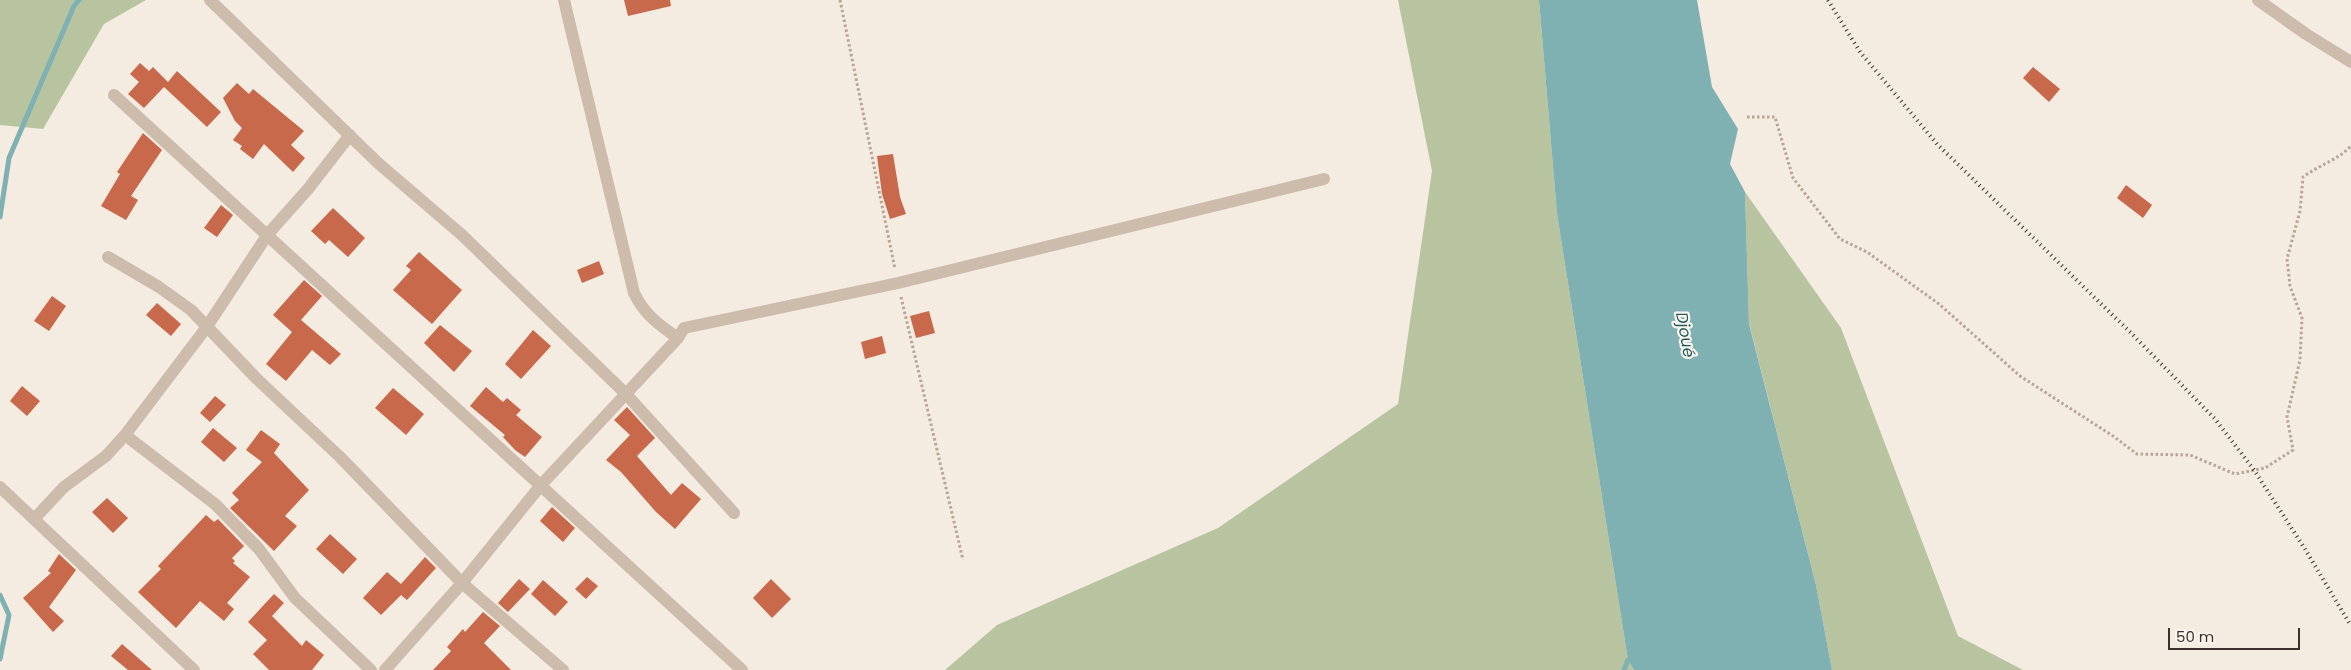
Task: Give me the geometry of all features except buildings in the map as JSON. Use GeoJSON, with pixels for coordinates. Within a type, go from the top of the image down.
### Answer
{"type":"FeatureCollection","features":[{"type":"Feature","properties":{"kind":"street"},"geometry":{"type":"LineString","coordinates":[[210,0],[378,163],[462,235],[625,393],[734,513]]}},
{"type":"Feature","properties":{"kind":"street"},"geometry":{"type":"LineString","coordinates":[[564,0],[634,293],[641,307],[654,321],[678,338]]}},
{"type":"Feature","properties":{"kind":"street"},"geometry":{"type":"LineString","coordinates":[[2258,0],[2306,34],[2351,62]]}},
{"type":"Feature","properties":{"kind":"street"},"geometry":{"type":"LineString","coordinates":[[114,95],[742,670]]}},
{"type":"Feature","properties":{"kind":"street"},"geometry":{"type":"LineString","coordinates":[[34,520],[64,487],[106,456],[125,435],[206,328],[268,234],[308,189],[350,135]]}},
{"type":"Feature","properties":{"kind":"street"},"geometry":{"type":"LineString","coordinates":[[385,670],[462,583],[541,485],[678,338],[684,328],[898,283],[1324,179]]}},
{"type":"Feature","properties":{"kind":"street"},"geometry":{"type":"LineString","coordinates":[[108,257],[191,310],[206,328],[340,457],[462,583],[563,670]]}},
{"type":"Feature","properties":{"kind":"street"},"geometry":{"type":"LineString","coordinates":[[125,435],[214,504],[260,549],[295,598],[371,670]]}},
{"type":"Feature","properties":{"kind":"street"},"geometry":{"type":"LineString","coordinates":[[0,487],[194,670]]}},
{"type":"Feature","properties":{"kind":"path"},"geometry":{"type":"LineString","coordinates":[[1746,117],[1775,117],[1793,178],[1840,239],[1867,252],[1939,304],[2020,376],[2113,436],[2137,454],[2190,454],[2235,474],[2265,468],[2293,450],[2287,417],[2300,360],[2302,318],[2290,286],[2287,259],[2300,211],[2303,177],[2317,166],[2343,155],[2351,146]]}},
{"type":"Feature","properties":{"kind":"green space"},"geometry":{"type":"Polygon","coordinates":[[[0,0],[146,0],[104,24],[43,129],[0,125],[0,0]]]}},
{"type":"Feature","properties":{"kind":"green space"},"geometry":{"type":"Polygon","coordinates":[[[1398,0],[1539,0],[1557,214],[1628,660],[1634,670],[945,670],[997,625],[1218,528],[1398,404],[1432,171],[1398,0]]]}},
{"type":"Feature","properties":{"kind":"green space"},"geometry":{"type":"Polygon","coordinates":[[[1745,192],[1841,328],[1958,636],[2023,670],[1832,670],[1816,585],[1749,323],[1745,192]]]}},
{"type":"Feature","properties":{"kind":"water","name":"Djoué"},"geometry":{"type":"Polygon","coordinates":[[[1539,0],[1697,0],[1712,87],[1738,129],[1730,164],[1745,192],[1749,324],[1816,585],[1832,670],[1634,670],[1628,660],[1557,214],[1539,0]]]}},
{"type":"Feature","properties":{"kind":"waterway"},"geometry":{"type":"LineString","coordinates":[[0,217],[9,158],[74,6],[79,0]]}},
{"type":"Feature","properties":{"kind":"waterway"},"geometry":{"type":"LineString","coordinates":[[0,595],[9,615],[0,659]]}},
{"type":"Feature","properties":{"kind":"waterway"},"geometry":{"type":"LineString","coordinates":[[1624,670],[1628,660],[1634,659]]}},
{"type":"Feature","properties":{"kind":"railway"},"geometry":{"type":"LineString","coordinates":[[1828,0],[1860,52],[1937,144],[2132,334],[2215,419],[2254,470],[2305,549],[2351,626]]}}]}
